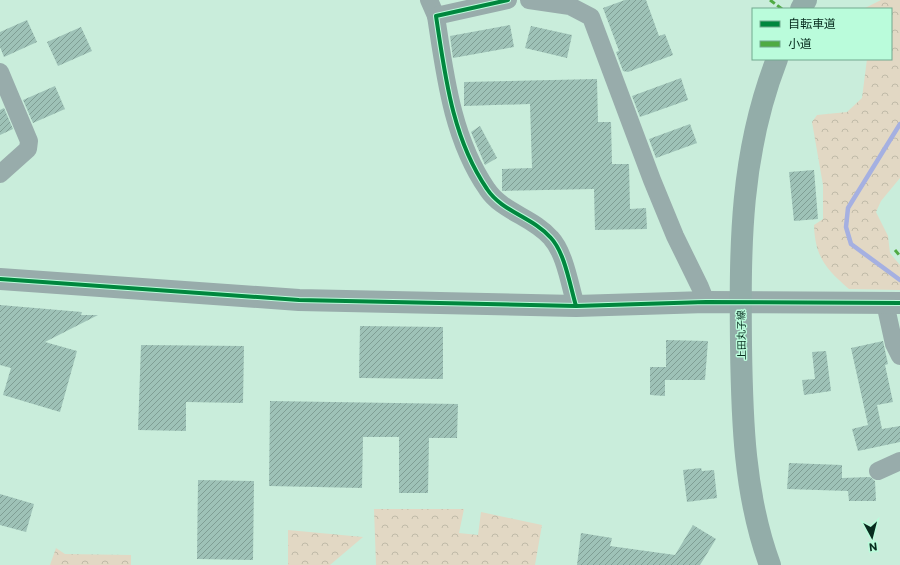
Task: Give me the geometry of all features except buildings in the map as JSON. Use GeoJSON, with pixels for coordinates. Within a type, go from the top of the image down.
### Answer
{"type":"FeatureCollection","features":[{"type":"Feature","properties":{"kind":"main road","name":"上田丸子線"},"geometry":{"type":"LineString","coordinates":[[770,565],[756,520],[747,467],[742,406],[740,303],[746,174],[760,107],[777,60]]}},
{"type":"Feature","properties":{"kind":"street"},"geometry":{"type":"LineString","coordinates":[[508,0],[432,8],[452,111],[470,157],[486,188],[494,199],[551,237],[558,248],[576,306]]}},
{"type":"Feature","properties":{"kind":"street"},"geometry":{"type":"LineString","coordinates":[[529,0],[570,6],[591,17],[652,180],[675,236],[706,302]]}},
{"type":"Feature","properties":{"kind":"street"},"geometry":{"type":"LineString","coordinates":[[0,72],[29,141],[28,149],[0,174]]}},
{"type":"Feature","properties":{"kind":"street"},"geometry":{"type":"LineString","coordinates":[[0,279],[298,300],[576,306],[706,302],[892,303],[894,344],[900,356]]}},
{"type":"Feature","properties":{"kind":"street"},"geometry":{"type":"LineString","coordinates":[[878,471],[900,461]]}},
{"type":"Feature","properties":{"kind":"green space"},"geometry":{"type":"Polygon","coordinates":[[[881,0],[900,0],[900,178],[881,201],[876,212],[888,236],[890,253],[900,265],[900,290],[849,289],[823,262],[819,254],[815,236],[814,225],[823,219],[823,185],[812,122],[817,115],[847,112],[862,98],[867,60],[892,60],[892,8],[865,8],[881,0]]]}},
{"type":"Feature","properties":{"kind":"green space"},"geometry":{"type":"Polygon","coordinates":[[[374,509],[464,509],[459,533],[478,535],[481,512],[542,525],[535,565],[376,565],[374,509]]]}},
{"type":"Feature","properties":{"kind":"green space"},"geometry":{"type":"Polygon","coordinates":[[[288,530],[363,537],[330,565],[288,565],[288,530]]]}},
{"type":"Feature","properties":{"kind":"green space"},"geometry":{"type":"Polygon","coordinates":[[[56,548],[65,554],[131,555],[131,565],[50,565],[56,548]]]}},
{"type":"Feature","properties":{"kind":"waterway"},"geometry":{"type":"LineString","coordinates":[[900,124],[848,208],[846,227],[851,244],[900,280]]}},
{"type":"Feature","properties":{"kind":"marked path"},"geometry":{"type":"LineString","coordinates":[[770,0],[781,8]]}},
{"type":"Feature","properties":{"kind":"marked path"},"geometry":{"type":"LineString","coordinates":[[895,250],[900,256]]}},
{"type":"Feature","properties":{"kind":"cycle path"},"geometry":{"type":"LineString","coordinates":[[508,0],[436,16],[452,106],[466,149],[475,169],[493,197],[509,209],[536,225],[556,244],[563,261],[576,306]]}},
{"type":"Feature","properties":{"kind":"cycle path"},"geometry":{"type":"LineString","coordinates":[[0,279],[299,300],[576,306],[706,302],[900,303]]}}]}
